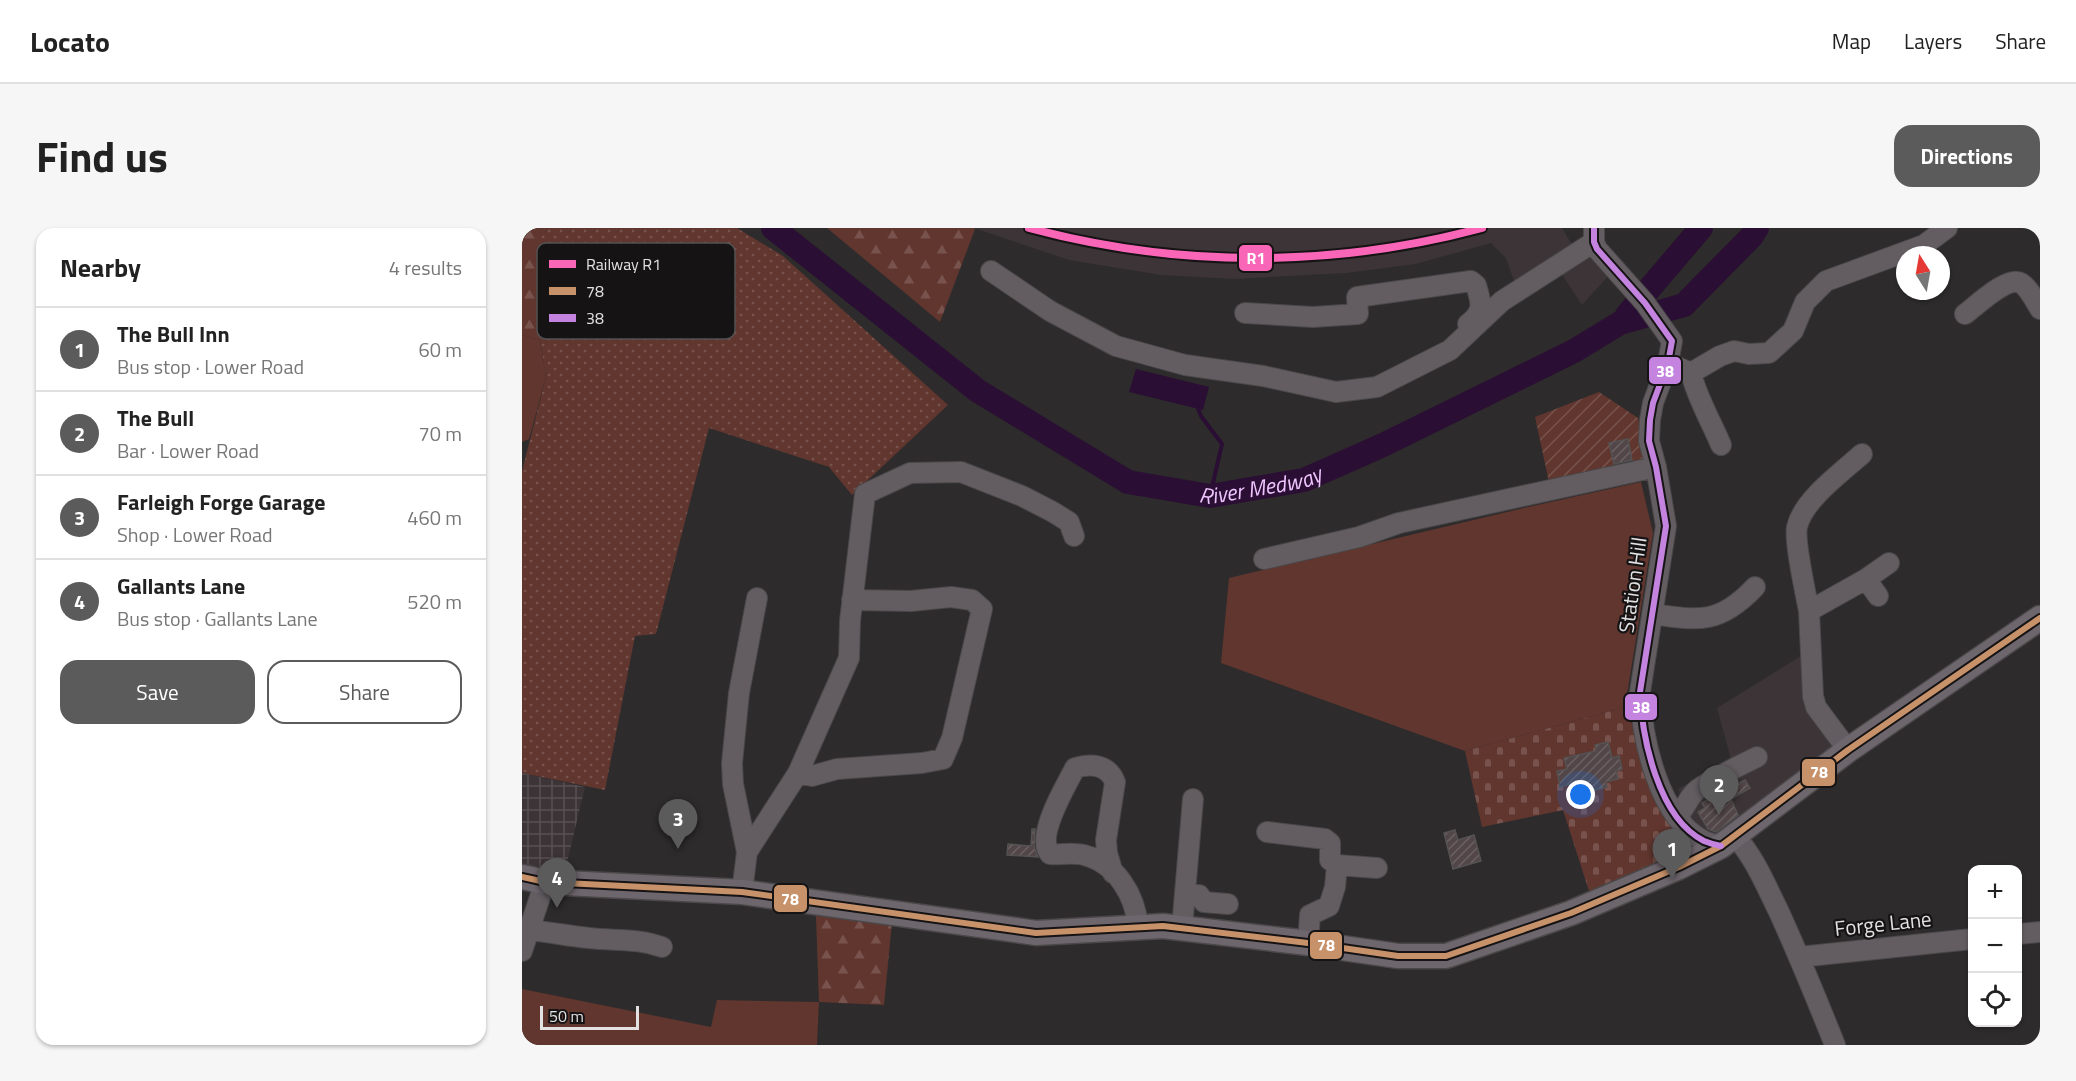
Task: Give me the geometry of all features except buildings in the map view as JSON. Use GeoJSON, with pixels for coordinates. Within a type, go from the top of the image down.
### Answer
{"type":"FeatureCollection","features":[{"type":"Feature","properties":{"kind":"main road"},"geometry":{"type":"LineString","coordinates":[[533,880],[742,892],[1036,933],[1138,926],[1182,928],[1398,956],[1446,956],[1571,913],[1679,867],[1728,841],[1848,750],[2040,618]]}},
{"type":"Feature","properties":{"kind":"street"},"geometry":{"type":"LineString","coordinates":[[1691,373],[1720,356],[1734,351],[1749,354],[1769,352],[1793,331],[1805,302],[1826,280],[1924,245],[1947,228]]}},
{"type":"Feature","properties":{"kind":"street"},"geometry":{"type":"LineString","coordinates":[[991,271],[1050,311],[1116,346],[1185,365],[1263,376],[1336,392],[1377,387],[1450,350],[1507,298],[1594,235],[1597,249],[1646,303],[1672,341],[1669,356],[1691,373],[1695,391],[1721,446]]}},
{"type":"Feature","properties":{"kind":"street"},"geometry":{"type":"LineString","coordinates":[[1245,313],[1313,317],[1358,314],[1357,297],[1471,281],[1476,285],[1481,307],[1478,316],[1445,340],[1450,350]]}},
{"type":"Feature","properties":{"kind":"street"},"geometry":{"type":"LineString","coordinates":[[1965,314],[2003,285],[2015,281],[2020,282],[2026,288],[2040,309]]}},
{"type":"Feature","properties":{"kind":"street","name":"Station Hill"},"geometry":{"type":"LineString","coordinates":[[1669,356],[1653,403],[1650,420],[1649,441],[1666,525],[1640,692],[1641,716],[1646,743],[1660,784],[1680,820],[1704,841],[1728,841]]}},
{"type":"Feature","properties":{"kind":"street"},"geometry":{"type":"LineString","coordinates":[[1848,750],[1816,707],[1813,696],[1809,611],[1796,528],[1805,510],[1820,492],[1862,454]]}},
{"type":"Feature","properties":{"kind":"street"},"geometry":{"type":"LineString","coordinates":[[1264,559],[1359,537],[1399,523],[1656,467]]}},
{"type":"Feature","properties":{"kind":"street"},"geometry":{"type":"LineString","coordinates":[[747,852],[798,773],[849,658],[852,600],[865,494],[910,472],[961,471],[1022,496],[1053,512],[1069,522],[1074,536]]}},
{"type":"Feature","properties":{"kind":"street"},"geometry":{"type":"LineString","coordinates":[[1809,611],[1866,579],[1889,562]]}},
{"type":"Feature","properties":{"kind":"street"},"geometry":{"type":"LineString","coordinates":[[1866,579],[1878,597]]}},
{"type":"Feature","properties":{"kind":"street"},"geometry":{"type":"LineString","coordinates":[[798,773],[812,777],[837,769],[922,763],[943,759],[952,738],[982,609],[972,600],[951,597],[911,601],[852,600]]}},
{"type":"Feature","properties":{"kind":"street"},"geometry":{"type":"LineString","coordinates":[[742,892],[747,852],[733,784],[732,763],[739,693],[757,598]]}},
{"type":"Feature","properties":{"kind":"street"},"geometry":{"type":"LineString","coordinates":[[1653,614],[1686,619],[1711,618],[1749,600]]}},
{"type":"Feature","properties":{"kind":"street"},"geometry":{"type":"LineString","coordinates":[[1679,867],[1680,820],[1688,798],[1757,756]]}},
{"type":"Feature","properties":{"kind":"street"},"geometry":{"type":"LineString","coordinates":[[1113,873],[1106,840],[1115,782],[1112,773],[1104,768],[1085,765],[1075,768],[1050,818],[1047,849],[1050,854],[1084,855],[1102,864],[1113,873],[1119,877],[1131,895],[1138,926]]}},
{"type":"Feature","properties":{"kind":"street"},"geometry":{"type":"LineString","coordinates":[[1182,928],[1193,799]]}},
{"type":"Feature","properties":{"kind":"street"},"geometry":{"type":"LineString","coordinates":[[1267,832],[1326,839],[1329,843],[1330,860],[1337,865],[1377,868]]}},
{"type":"Feature","properties":{"kind":"street"},"geometry":{"type":"LineString","coordinates":[[1728,841],[1745,847],[1763,878],[1835,1045]]}},
{"type":"Feature","properties":{"kind":"street"},"geometry":{"type":"LineString","coordinates":[[1308,943],[1310,915],[1329,906],[1335,887],[1337,865]]}},
{"type":"Feature","properties":{"kind":"street"},"geometry":{"type":"LineString","coordinates":[[522,951],[529,930],[533,880]]}},
{"type":"Feature","properties":{"kind":"street"},"geometry":{"type":"LineString","coordinates":[[1185,894],[1199,895],[1204,902],[1228,904]]}},
{"type":"Feature","properties":{"kind":"street"},"geometry":{"type":"LineString","coordinates":[[529,930],[589,938],[633,939],[662,947]]}},
{"type":"Feature","properties":{"kind":"street"},"geometry":{"type":"LineString","coordinates":[[2022,934],[2040,932]]}},
{"type":"Feature","properties":{"kind":"street","name":"Forge Lane"},"geometry":{"type":"LineString","coordinates":[[1799,957],[1968,939]]}},
{"type":"Feature","properties":{"kind":"shaded area"},"geometry":{"type":"Polygon","coordinates":[[[974,228],[1562,228],[1573,246],[1592,253],[1612,272],[1582,305],[1555,264],[1516,287],[1506,258],[1491,243],[1416,264],[1346,273],[1234,279],[1161,275],[1069,260],[974,228]]]}},
{"type":"Feature","properties":{"kind":"shaded area"},"geometry":{"type":"Polygon","coordinates":[[[1136,369],[1209,387],[1203,410],[1129,392],[1136,369]]]}},
{"type":"Feature","properties":{"kind":"shaded area"},"geometry":{"type":"Polygon","coordinates":[[[1804,654],[1833,744],[1738,828],[1714,840],[1690,819],[1678,789],[1731,759],[1717,708],[1804,654]]]}},
{"type":"Feature","properties":{"kind":"shaded area"},"geometry":{"type":"Polygon","coordinates":[[[522,773],[585,787],[564,875],[522,866],[522,773]]]}},
{"type":"Feature","properties":{"kind":"green space"},"geometry":{"type":"Polygon","coordinates":[[[522,228],[540,228],[540,243],[537,243],[537,339],[540,340],[522,335],[522,228]]]}},
{"type":"Feature","properties":{"kind":"green space"},"geometry":{"type":"Polygon","coordinates":[[[540,228],[737,228],[783,256],[948,405],[852,495],[829,467],[709,428],[656,634],[635,636],[605,790],[522,773],[522,471],[546,377],[540,339],[735,339],[735,243],[540,243],[540,228]]]}},
{"type":"Feature","properties":{"kind":"green space"},"geometry":{"type":"Polygon","coordinates":[[[827,228],[974,228],[975,229],[940,322],[827,228]]]}},
{"type":"Feature","properties":{"kind":"green space"},"geometry":{"type":"Polygon","coordinates":[[[522,335],[540,340],[546,377],[529,439],[522,442],[522,335]]]}},
{"type":"Feature","properties":{"kind":"green space"},"geometry":{"type":"Polygon","coordinates":[[[1599,392],[1638,418],[1648,464],[1550,487],[1535,417],[1599,392]],[[1628,439],[1609,444],[1615,468],[1633,465],[1628,439]]]}},
{"type":"Feature","properties":{"kind":"green space"},"geometry":{"type":"Polygon","coordinates":[[[1641,482],[1653,533],[1625,707],[1465,751],[1221,663],[1229,578],[1641,482]]]}},
{"type":"Feature","properties":{"kind":"green space"},"geometry":{"type":"Polygon","coordinates":[[[1625,707],[1679,841],[1673,857],[1590,894],[1563,810],[1482,827],[1465,751],[1625,707]]]}},
{"type":"Feature","properties":{"kind":"green space"},"geometry":{"type":"Polygon","coordinates":[[[816,916],[892,922],[884,1005],[819,1002],[816,916]]]}},
{"type":"Feature","properties":{"kind":"green space"},"geometry":{"type":"Polygon","coordinates":[[[522,989],[711,1027],[717,1000],[819,1002],[817,1045],[522,1045],[522,989]]]}},
{"type":"Feature","properties":{"kind":"waterway","name":"River Medway"},"geometry":{"type":"LineString","coordinates":[[773,228],[978,391],[1128,482],[1210,496],[1304,480],[1383,445],[1574,351],[1620,323],[1684,305],[1752,236],[1757,228]]}},
{"type":"Feature","properties":{"kind":"waterway"},"geometry":{"type":"LineString","coordinates":[[1627,315],[1701,228]]}},
{"type":"Feature","properties":{"kind":"waterway"},"geometry":{"type":"LineString","coordinates":[[1197,406],[1201,416],[1222,444],[1210,496]]}},
{"type":"Feature","properties":{"kind":"rail line","name":"R1"},"geometry":{"type":"LineString","coordinates":[[1029,228],[1085,241],[1141,250],[1198,256],[1256,258],[1313,256],[1370,250],[1426,241],[1482,228]]}},
{"type":"Feature","properties":{"kind":"transit line","name":"38"},"geometry":{"type":"LineString","coordinates":[[1594,228],[1594,242],[1597,249],[1645,303],[1672,341],[1668,363],[1653,403],[1650,420],[1649,441],[1666,526],[1640,692],[1641,711],[1649,753],[1664,796],[1688,830],[1704,841],[1721,846]]}},
{"type":"Feature","properties":{"kind":"transit line","name":"78"},"geometry":{"type":"LineString","coordinates":[[522,877],[545,882],[742,892],[1036,933],[1163,926],[1398,956],[1446,956],[1571,913],[1679,867],[1721,846],[1848,750],[2040,618]]}},
{"type":"Feature","properties":{"kind":"place","name":"The Bull"},"geometry":{"type":"Point","coordinates":[1719,815]}},
{"type":"Feature","properties":{"kind":"place","name":"Farleigh Forge Garage"},"geometry":{"type":"Point","coordinates":[678,849]}},
{"type":"Feature","properties":{"kind":"place","name":"The Bull Inn"},"geometry":{"type":"Point","coordinates":[1672,879]}},
{"type":"Feature","properties":{"kind":"place","name":"Gallants Lane"},"geometry":{"type":"Point","coordinates":[557,908]}}]}
